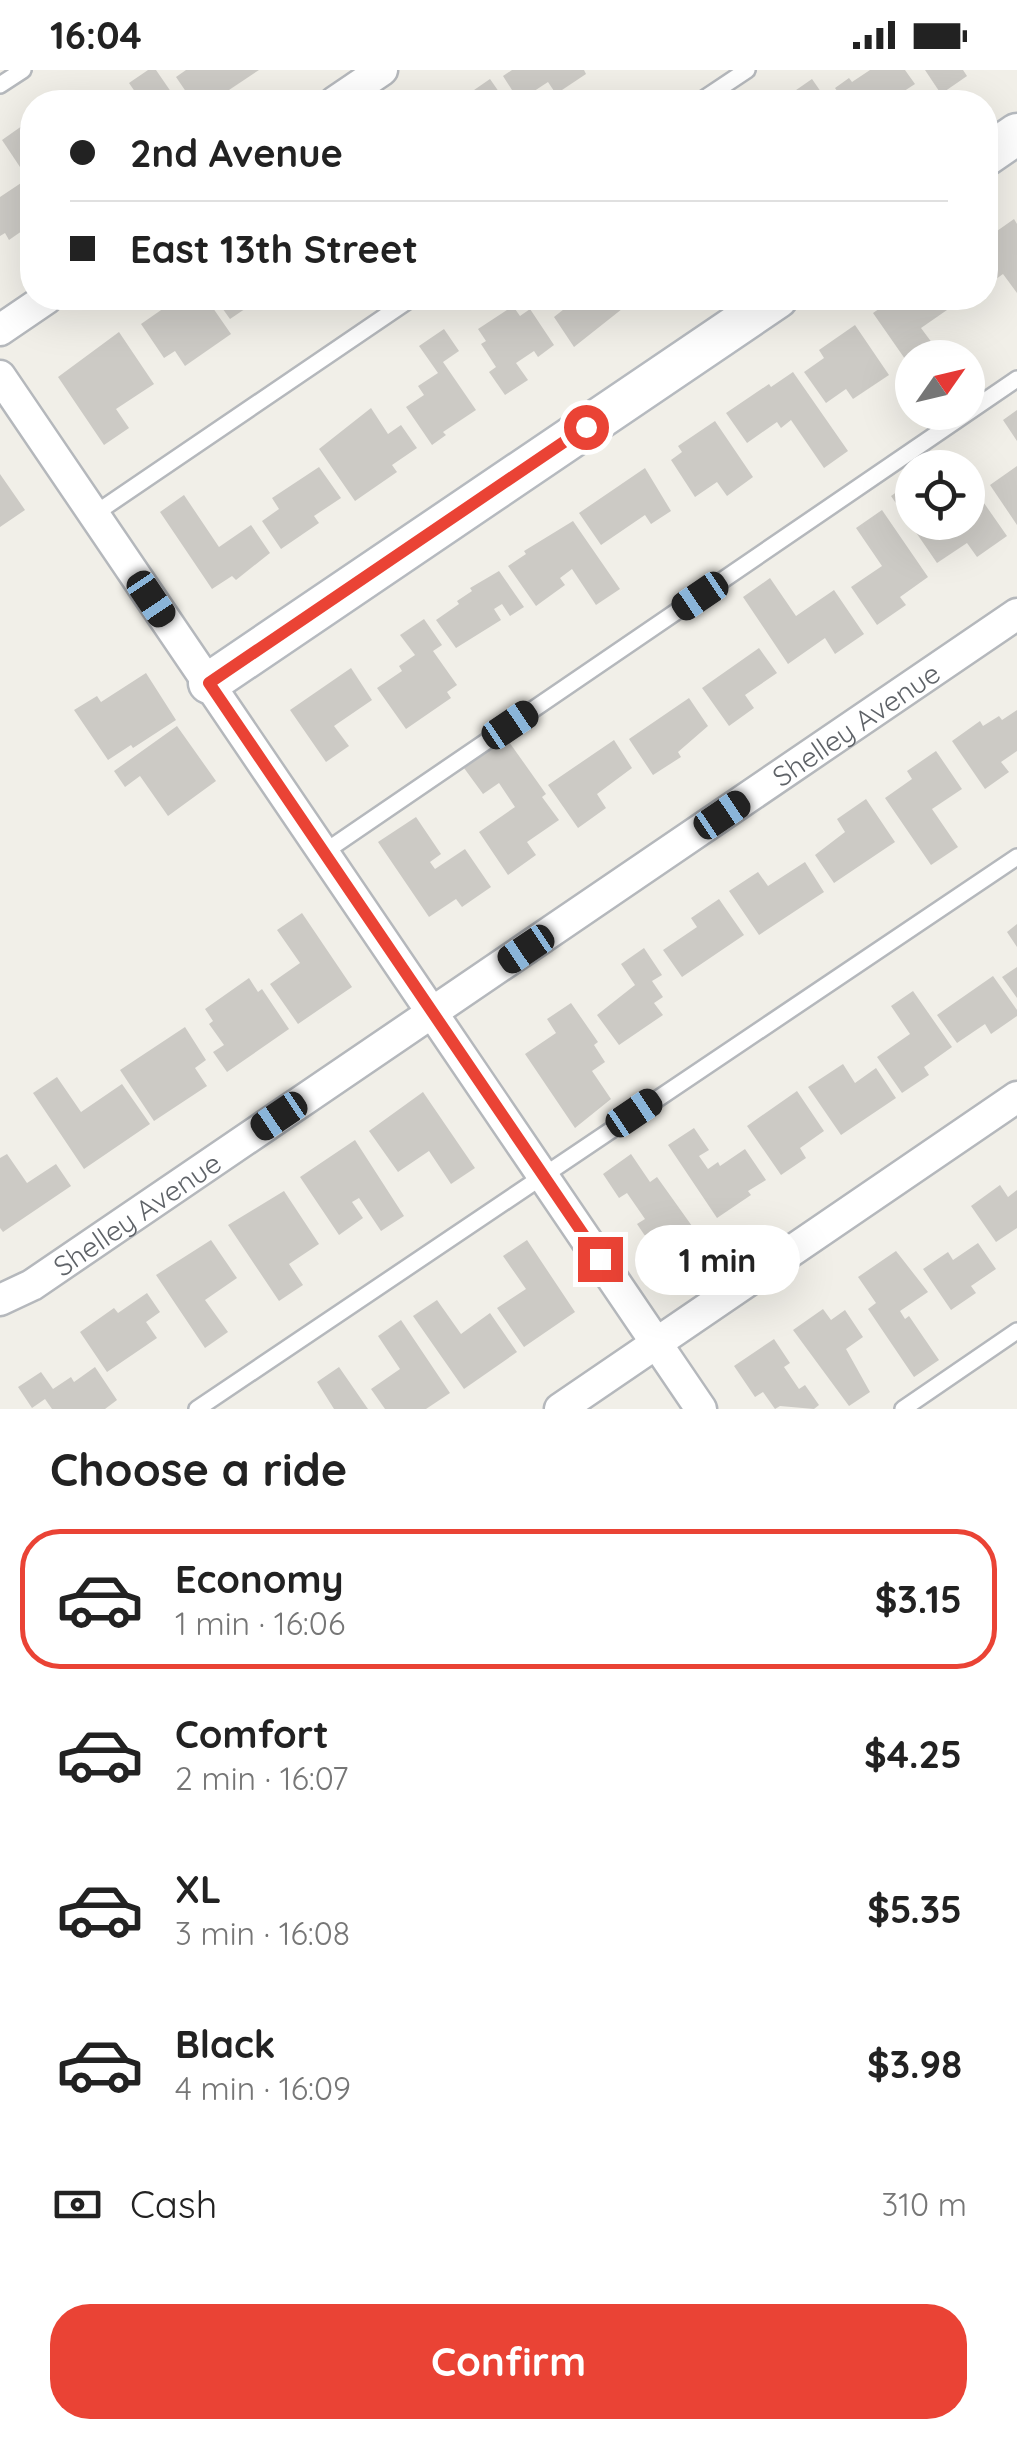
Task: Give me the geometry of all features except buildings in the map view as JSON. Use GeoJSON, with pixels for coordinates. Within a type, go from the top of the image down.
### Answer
{"type":"FeatureCollection","features":[{"type":"Feature","properties":{"kind":"street"},"geometry":{"type":"LineString","coordinates":[[352,90],[382,70]]}},
{"type":"Feature","properties":{"kind":"street"},"geometry":{"type":"LineString","coordinates":[[0,330],[30,310]]}},
{"type":"Feature","properties":{"kind":"street"},"geometry":{"type":"LineString","coordinates":[[209,683],[758,310]]}},
{"type":"Feature","properties":{"kind":"street"},"geometry":{"type":"LineString","coordinates":[[0,376],[702,1409]]}},
{"type":"Feature","properties":{"kind":"street","name":"Shelley Avenue"},"geometry":{"type":"LineString","coordinates":[[0,1300],[32,1285],[1017,614]]}},
{"type":"Feature","properties":{"kind":"street"},"geometry":{"type":"LineString","coordinates":[[560,1409],[1017,1097]]}},
{"type":"Feature","properties":{"kind":"lane"},"geometry":{"type":"LineString","coordinates":[[0,85],[23,70]]}},
{"type":"Feature","properties":{"kind":"lane"},"geometry":{"type":"LineString","coordinates":[[717,90],[746,70]]}},
{"type":"Feature","properties":{"kind":"lane"},"geometry":{"type":"LineString","coordinates":[[93,514],[394,310]]}},
{"type":"Feature","properties":{"kind":"lane"},"geometry":{"type":"LineString","coordinates":[[323,853],[1017,379]]}},
{"type":"Feature","properties":{"kind":"lane"},"geometry":{"type":"LineString","coordinates":[[197,1409],[1017,856]]}},
{"type":"Feature","properties":{"kind":"lane"},"geometry":{"type":"LineString","coordinates":[[902,1409],[1017,1331]]}},
{"type":"Feature","properties":{"kind":"route"},"geometry":{"type":"LineString","coordinates":[[586,427],[209,683],[600,1259]]}}]}
